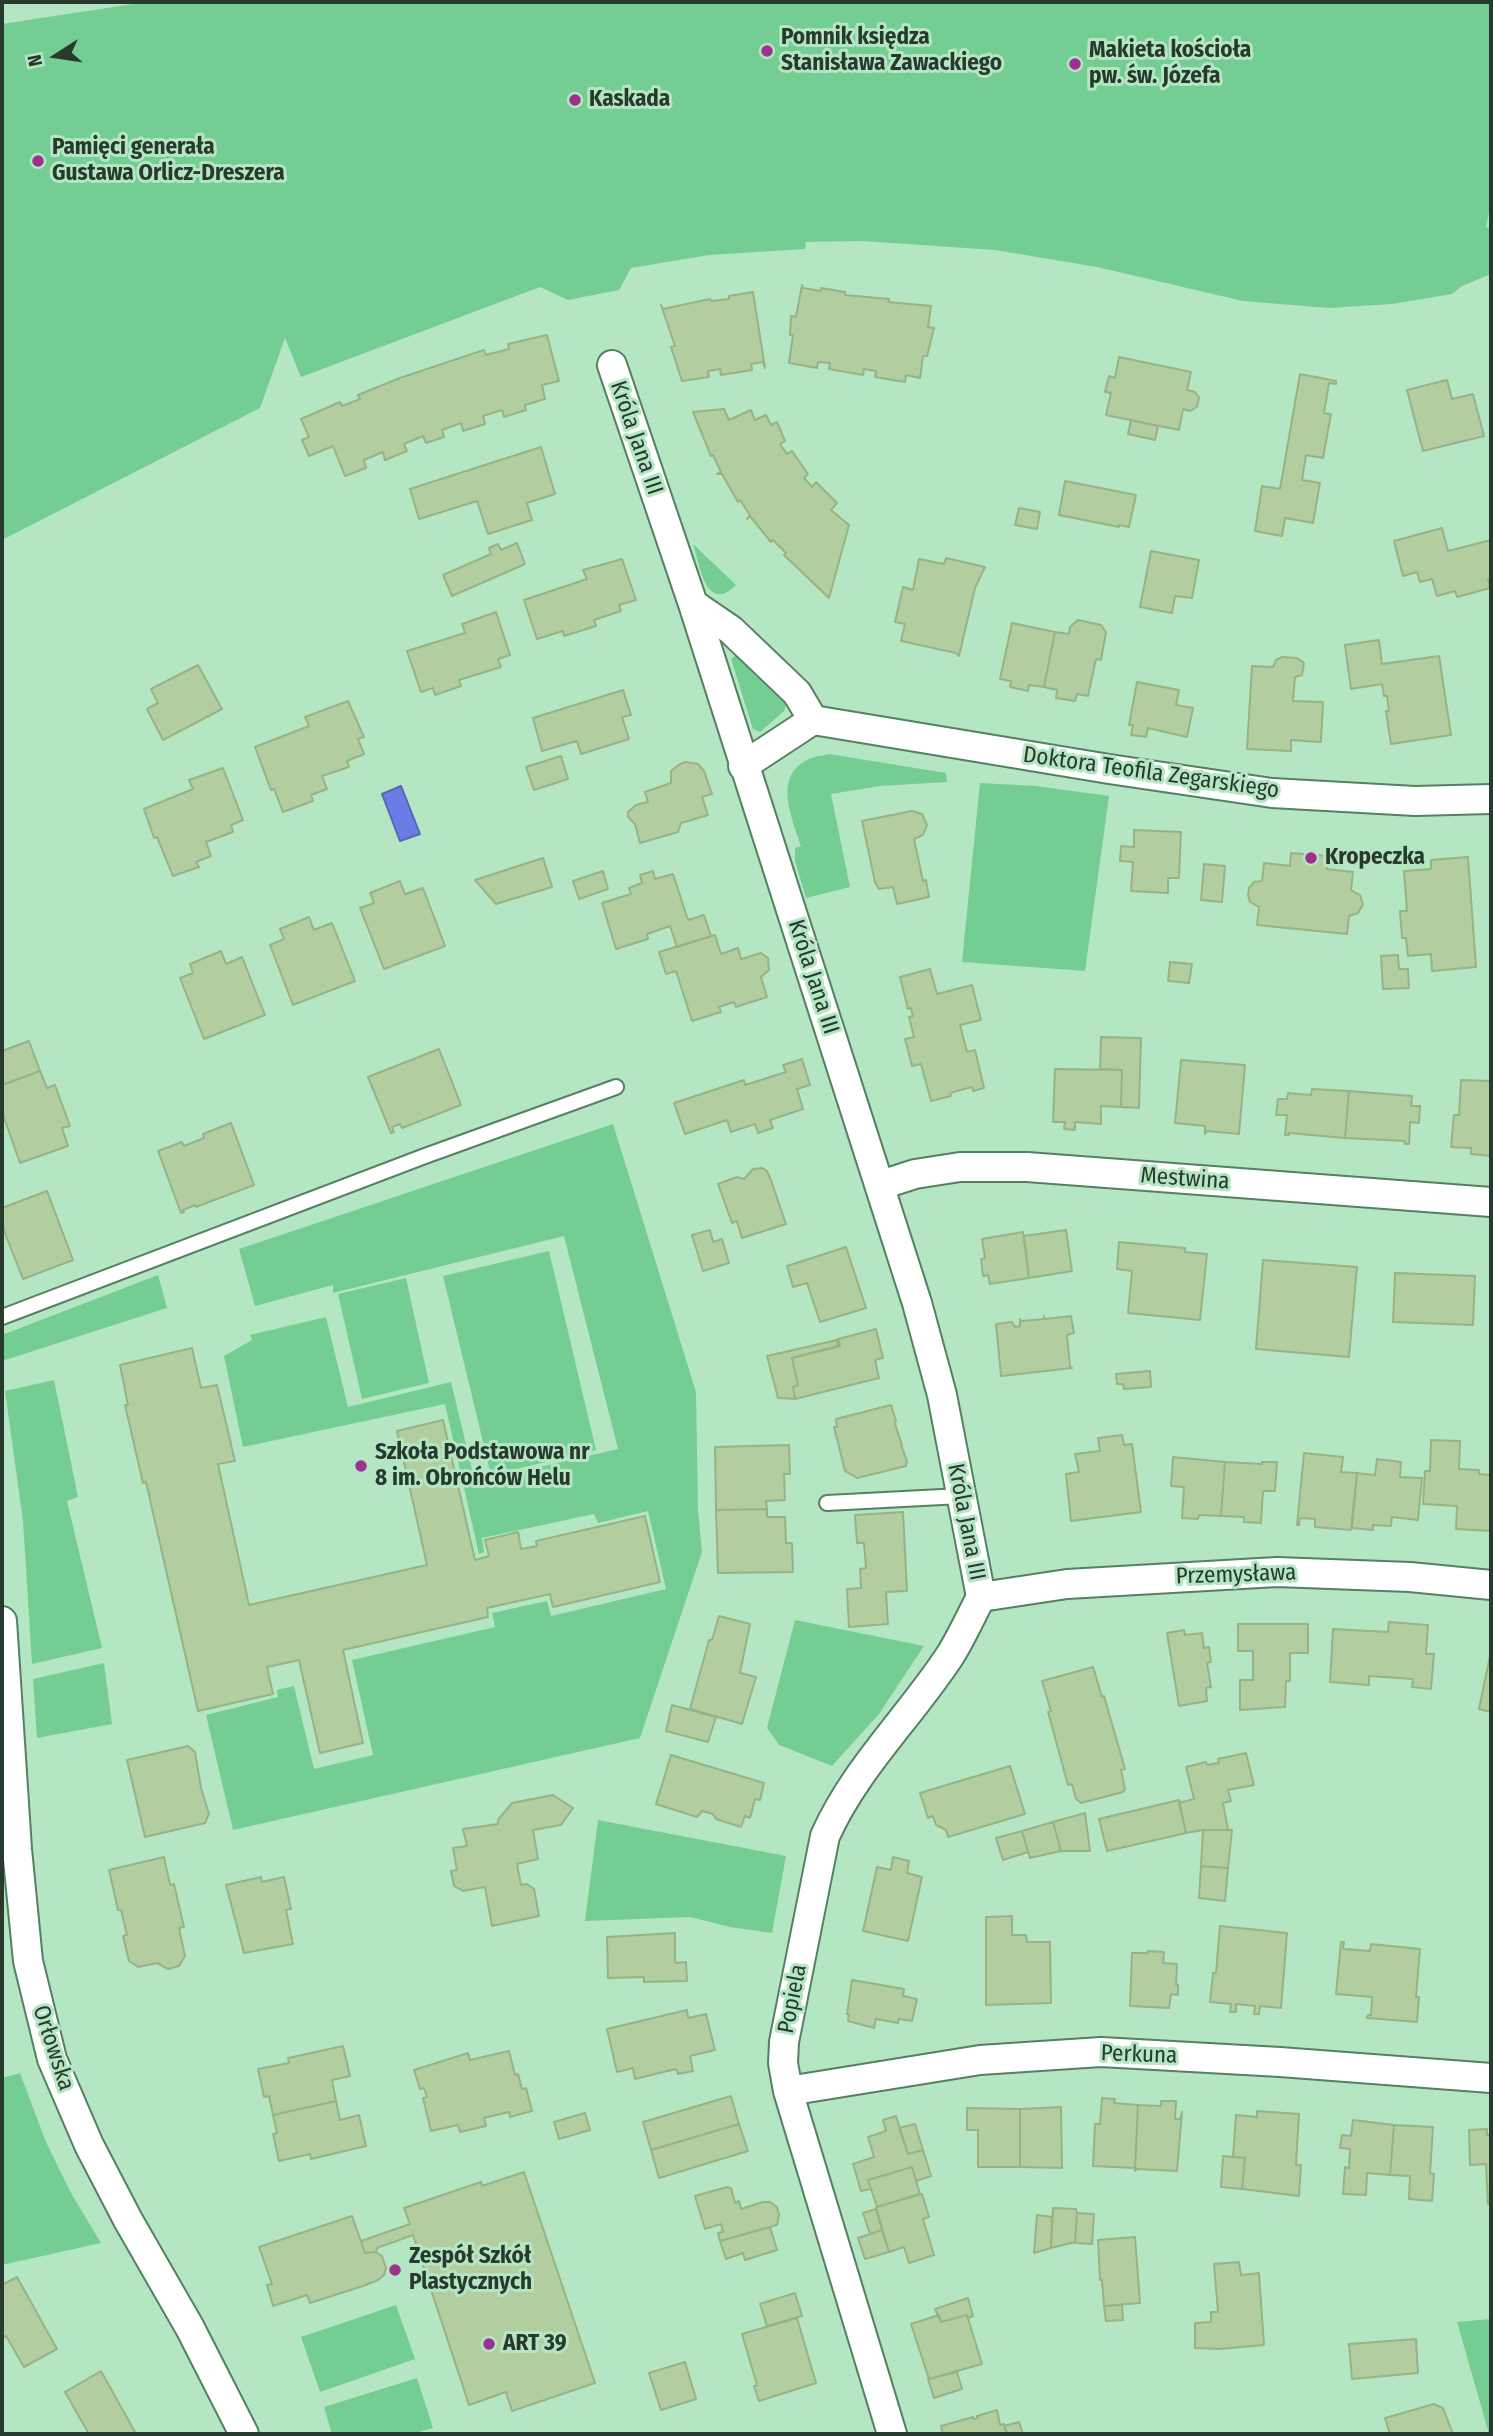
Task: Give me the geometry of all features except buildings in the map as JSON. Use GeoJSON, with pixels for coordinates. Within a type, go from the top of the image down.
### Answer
{"type":"FeatureCollection","features":[{"type":"Feature","properties":{"kind":"street","name":"Króla Jana III"},"geometry":{"type":"LineString","coordinates":[[612,365],[693,604],[917,1303],[942,1395],[981,1597]]}},
{"type":"Feature","properties":{"kind":"street"},"geometry":{"type":"LineString","coordinates":[[693,604],[731,630],[750,648],[796,693],[813,720],[743,766]]}},
{"type":"Feature","properties":{"kind":"street","name":"Doktora Teofila Zegarskiego"},"geometry":{"type":"LineString","coordinates":[[813,720],[1272,793],[1416,801],[1491,799]]}},
{"type":"Feature","properties":{"kind":"street","name":"Mestwina"},"geometry":{"type":"LineString","coordinates":[[881,1185],[915,1174],[960,1167],[1027,1167],[1491,1202]]}},
{"type":"Feature","properties":{"kind":"street","name":"Przemysława"},"geometry":{"type":"LineString","coordinates":[[981,1597],[1067,1584],[1277,1572],[1410,1577],[1491,1586]]}},
{"type":"Feature","properties":{"kind":"street","name":"Popiela"},"geometry":{"type":"LineString","coordinates":[[892,2434],[788,2091],[783,2063],[784,2042],[825,1836],[838,1807],[856,1779],[951,1654],[981,1597]]}},
{"type":"Feature","properties":{"kind":"street","name":"Orłowska"},"geometry":{"type":"LineString","coordinates":[[2,1621],[9,1850],[28,1961],[52,2059],[89,2145],[244,2434]]}},
{"type":"Feature","properties":{"kind":"street","name":"Perkuna"},"geometry":{"type":"LineString","coordinates":[[788,2091],[979,2060],[1101,2052],[1491,2078]]}},
{"type":"Feature","properties":{"kind":"lane"},"geometry":{"type":"LineString","coordinates":[[2,1317],[412,1161],[616,1087]]}},
{"type":"Feature","properties":{"kind":"lane"},"geometry":{"type":"LineString","coordinates":[[827,1503],[961,1496]]}},
{"type":"Feature","properties":{"kind":"green space"},"geometry":{"type":"Polygon","coordinates":[[[146,2],[1491,2],[1491,203],[1486,227],[1491,228],[1491,274],[1462,286],[1452,294],[1392,304],[1329,308],[1243,301],[1097,267],[995,250],[862,241],[806,242],[805,249],[709,255],[631,268],[619,290],[568,300],[540,287],[301,377],[285,338],[260,408],[2,540],[2,24],[146,2]]]}},
{"type":"Feature","properties":{"kind":"green space"},"geometry":{"type":"Polygon","coordinates":[[[693,544],[736,585],[726,593],[711,591],[702,574],[693,544]]]}},
{"type":"Feature","properties":{"kind":"green space"},"geometry":{"type":"Polygon","coordinates":[[[737,654],[781,696],[786,705],[784,711],[760,732],[753,729],[731,659],[737,654]]]}},
{"type":"Feature","properties":{"kind":"green space"},"geometry":{"type":"Polygon","coordinates":[[[829,754],[946,773],[947,782],[880,786],[831,794],[850,887],[806,898],[795,861],[795,848],[801,846],[790,811],[788,787],[790,777],[797,767],[809,759],[829,754]]]}},
{"type":"Feature","properties":{"kind":"green space"},"geometry":{"type":"Polygon","coordinates":[[[980,783],[1036,786],[1109,796],[1085,971],[962,962],[980,783]]]}},
{"type":"Feature","properties":{"kind":"green space"},"geometry":{"type":"Polygon","coordinates":[[[613,1124],[696,1392],[698,1510],[702,1552],[640,1738],[233,1830],[206,1715],[278,1697],[277,1690],[294,1686],[314,1769],[373,1755],[352,1660],[495,1627],[492,1613],[547,1601],[551,1616],[666,1589],[648,1511],[598,1523],[594,1514],[482,1538],[484,1552],[479,1554],[445,1404],[243,1447],[224,1356],[252,1340],[250,1335],[326,1317],[348,1407],[451,1382],[475,1482],[618,1449],[564,1236],[333,1293],[333,1285],[255,1306],[239,1249],[613,1124]]]}},
{"type":"Feature","properties":{"kind":"green space"},"geometry":{"type":"Polygon","coordinates":[[[549,1251],[596,1450],[491,1475],[443,1276],[549,1251]]]}},
{"type":"Feature","properties":{"kind":"green space"},"geometry":{"type":"Polygon","coordinates":[[[158,1275],[167,1308],[2,1361],[2,1335],[158,1275]]]}},
{"type":"Feature","properties":{"kind":"green space"},"geometry":{"type":"Polygon","coordinates":[[[406,1278],[429,1383],[362,1399],[338,1294],[406,1278]]]}},
{"type":"Feature","properties":{"kind":"green space"},"geometry":{"type":"Polygon","coordinates":[[[54,1380],[78,1497],[67,1501],[102,1648],[32,1664],[23,1521],[5,1391],[54,1380]]]}},
{"type":"Feature","properties":{"kind":"green space"},"geometry":{"type":"Polygon","coordinates":[[[795,1620],[924,1646],[879,1714],[832,1766],[779,1745],[767,1728],[795,1620]]]}},
{"type":"Feature","properties":{"kind":"green space"},"geometry":{"type":"Polygon","coordinates":[[[104,1663],[112,1724],[37,1738],[33,1679],[104,1663]]]}},
{"type":"Feature","properties":{"kind":"green space"},"geometry":{"type":"Polygon","coordinates":[[[598,1820],[786,1856],[772,1933],[730,1927],[690,1917],[585,1921],[598,1820]]]}},
{"type":"Feature","properties":{"kind":"green space"},"geometry":{"type":"Polygon","coordinates":[[[20,2073],[46,2142],[71,2193],[101,2243],[2,2265],[2,2078],[20,2073]]]}},
{"type":"Feature","properties":{"kind":"green space"},"geometry":{"type":"Polygon","coordinates":[[[396,2305],[415,2359],[320,2392],[301,2337],[396,2305]]]}},
{"type":"Feature","properties":{"kind":"green space"},"geometry":{"type":"Polygon","coordinates":[[[1491,2319],[1491,2434],[1489,2434],[1457,2322],[1491,2319]]]}},
{"type":"Feature","properties":{"kind":"green space"},"geometry":{"type":"Polygon","coordinates":[[[417,2378],[433,2428],[412,2434],[332,2434],[324,2407],[417,2378]]]}},
{"type":"Feature","properties":{"kind":"water"},"geometry":{"type":"Polygon","coordinates":[[[401,786],[420,834],[400,841],[382,794],[401,786]]]}},
{"type":"Feature","properties":{"kind":"place","name":"Pomnik księdza Stanisława Zawackiego"},"geometry":{"type":"Point","coordinates":[767,51]}},
{"type":"Feature","properties":{"kind":"place","name":"Makieta kościoła pw. św. Józefa"},"geometry":{"type":"Point","coordinates":[1075,64]}},
{"type":"Feature","properties":{"kind":"place","name":"Kaskada"},"geometry":{"type":"Point","coordinates":[575,100]}},
{"type":"Feature","properties":{"kind":"place","name":"Pamięci generała Gustawa Orlicz-Dreszera"},"geometry":{"type":"Point","coordinates":[38,161]}},
{"type":"Feature","properties":{"kind":"place","name":"Kropeczka"},"geometry":{"type":"Point","coordinates":[1311,858]}},
{"type":"Feature","properties":{"kind":"place","name":"Szkoła Podstawowa nr 8 im. Obrońców Helu"},"geometry":{"type":"Point","coordinates":[361,1466]}},
{"type":"Feature","properties":{"kind":"place","name":"Zespół Szkół Plastycznych"},"geometry":{"type":"Point","coordinates":[395,2270]}},
{"type":"Feature","properties":{"kind":"place","name":"ART 39"},"geometry":{"type":"Point","coordinates":[489,2344]}}]}
